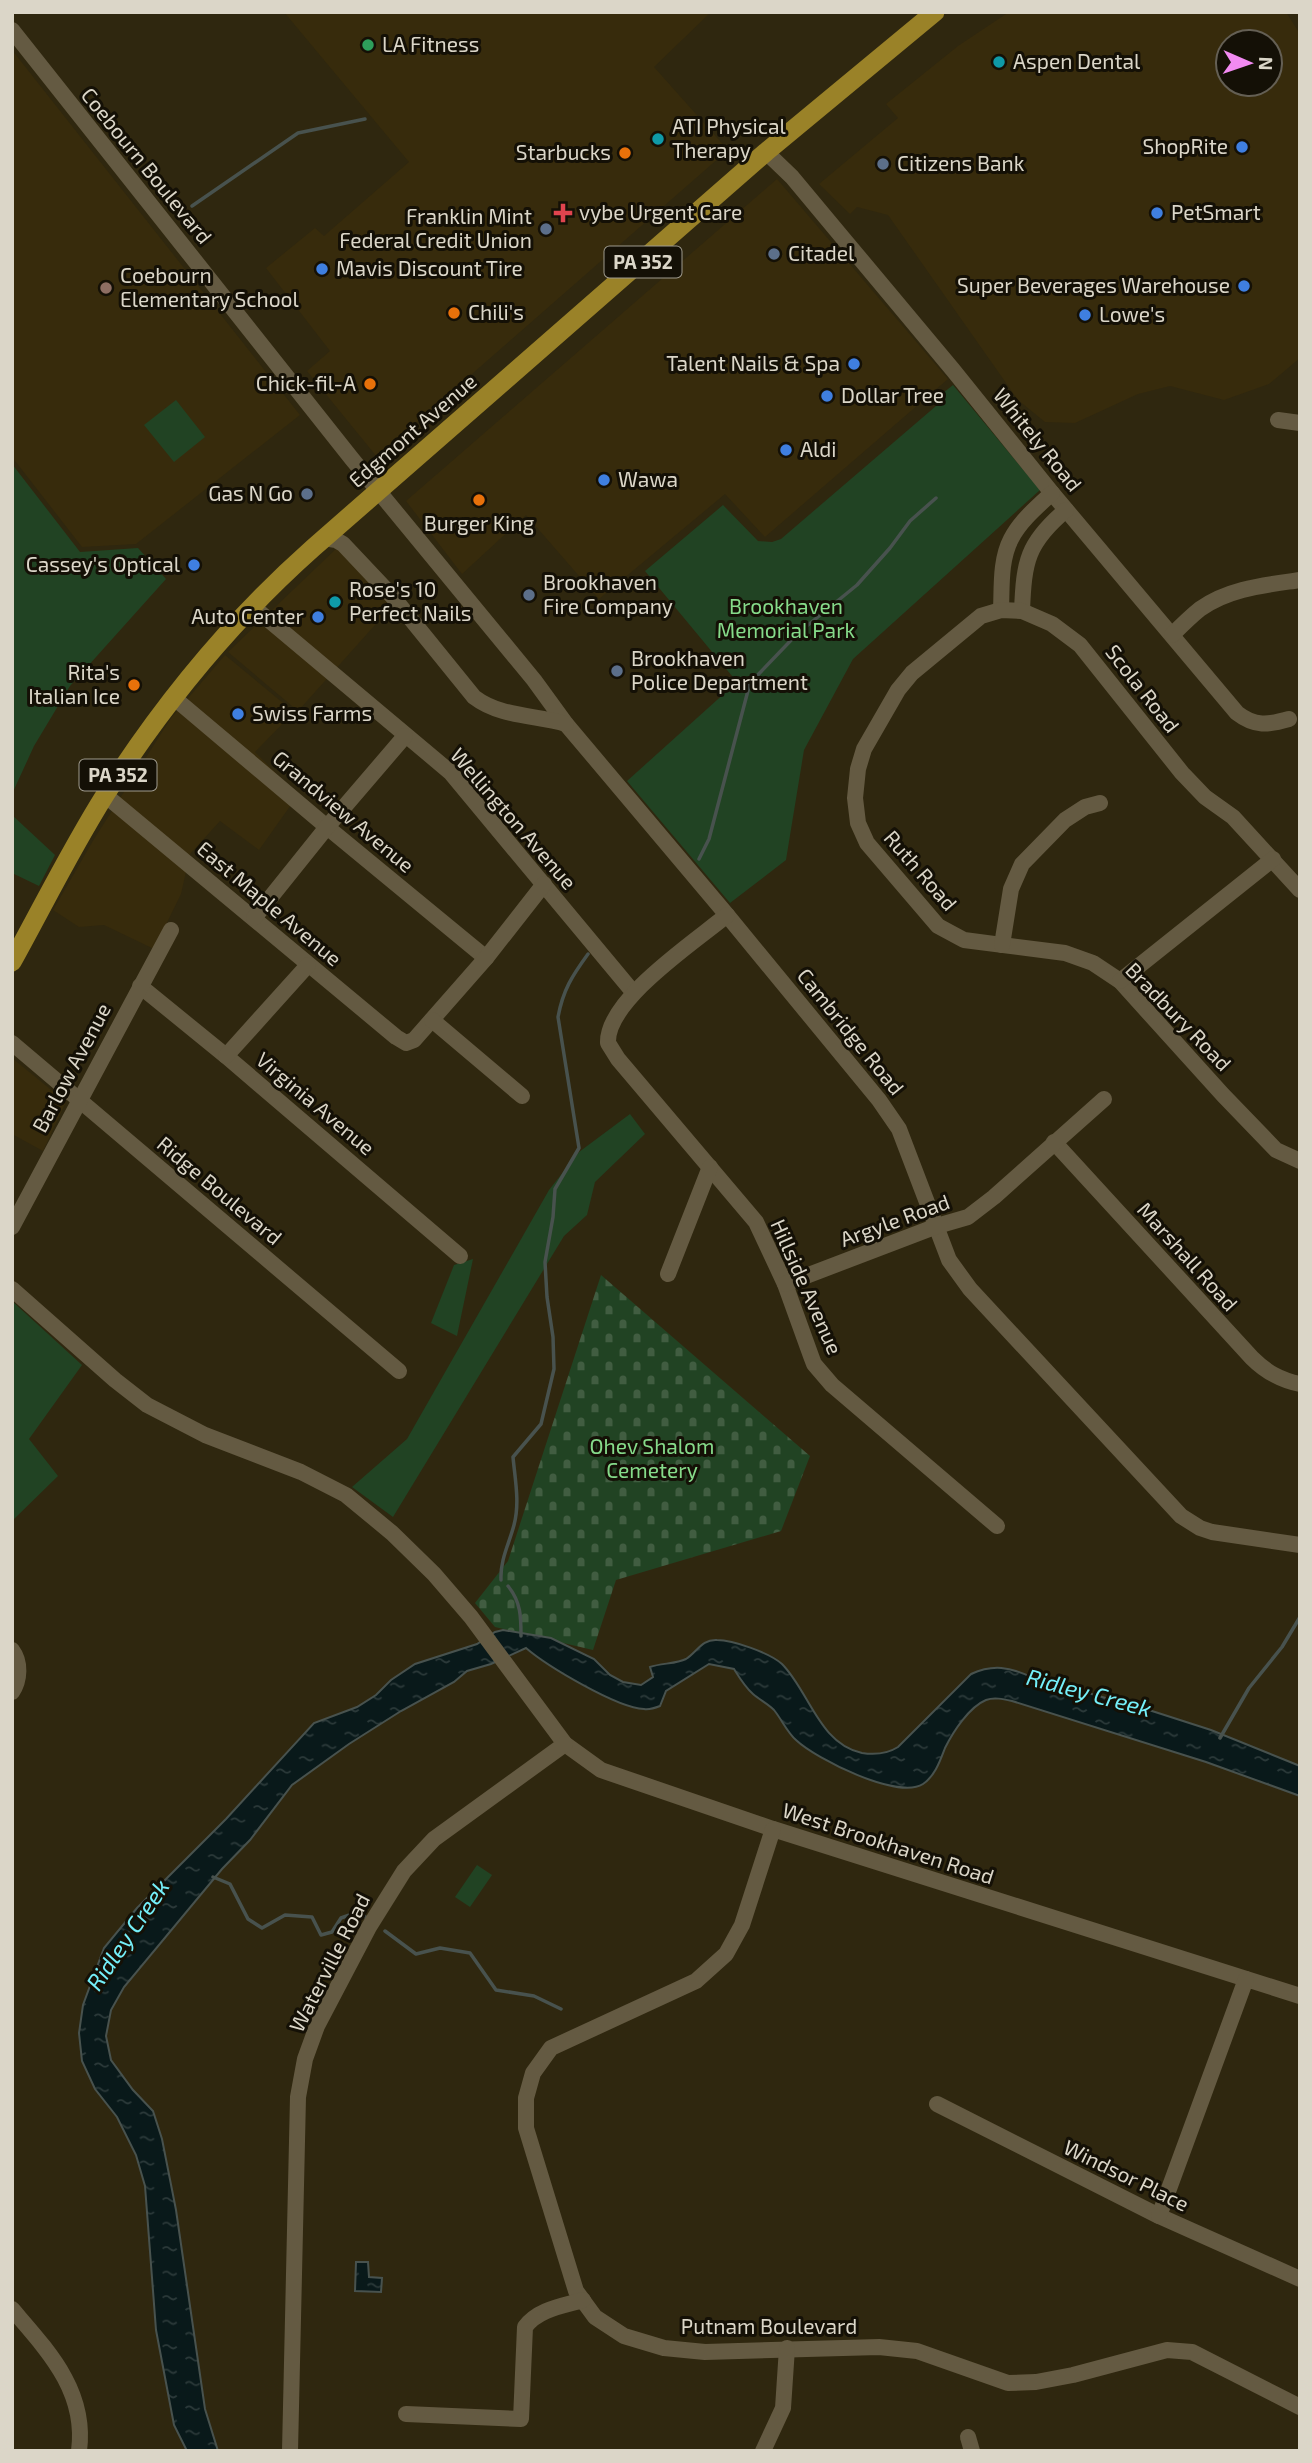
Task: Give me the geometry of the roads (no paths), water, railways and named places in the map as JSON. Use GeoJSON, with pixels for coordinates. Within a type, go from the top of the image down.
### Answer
{"type":"FeatureCollection","features":[{"type":"Feature","properties":{"kind":"main road","name":"Edgmont Avenue"},"geometry":{"type":"LineString","coordinates":[[12,962],[105,795],[173,697],[252,606],[324,538],[766,152],[934,12]]}},
{"type":"Feature","properties":{"kind":"street","name":"Coebourn Boulevard"},"geometry":{"type":"LineString","coordinates":[[12,30],[72,109],[378,491]]}},
{"type":"Feature","properties":{"kind":"street","name":"Whitely Road"},"geometry":{"type":"LineString","coordinates":[[766,152],[791,177],[879,281],[1066,510],[1242,717],[1262,725],[1289,719]]}},
{"type":"Feature","properties":{"kind":"street"},"geometry":{"type":"LineString","coordinates":[[1278,420],[1300,423]]}},
{"type":"Feature","properties":{"kind":"street","name":"Cambridge Road"},"geometry":{"type":"LineString","coordinates":[[378,491],[534,680],[566,724],[879,1100],[899,1129],[949,1260],[970,1289],[1181,1516],[1212,1532],[1300,1545]]}},
{"type":"Feature","properties":{"kind":"street"},"geometry":{"type":"LineString","coordinates":[[1002,610],[1003,567],[1011,538],[1028,516],[1052,493]]}},
{"type":"Feature","properties":{"kind":"street"},"geometry":{"type":"LineString","coordinates":[[1022,611],[1023,575],[1032,547],[1044,529],[1066,510]]}},
{"type":"Feature","properties":{"kind":"street"},"geometry":{"type":"LineString","coordinates":[[324,538],[343,544],[393,597],[481,703],[502,711],[566,724]]}},
{"type":"Feature","properties":{"kind":"street"},"geometry":{"type":"LineString","coordinates":[[1172,635],[1201,608],[1225,595],[1252,587],[1300,580]]}},
{"type":"Feature","properties":{"kind":"street","name":"Wellington Avenue"},"geometry":{"type":"LineString","coordinates":[[252,606],[450,772],[633,992]]}},
{"type":"Feature","properties":{"kind":"street","name":"Ruth Road"},"geometry":{"type":"LineString","coordinates":[[1002,945],[964,940],[947,932],[931,919],[867,843],[858,823],[855,798],[858,769],[864,749],[898,690],[912,673],[981,617],[1002,610],[1022,611]]}},
{"type":"Feature","properties":{"kind":"street","name":"Scola Road"},"geometry":{"type":"LineString","coordinates":[[1022,611],[1052,624],[1080,645],[1182,773],[1205,797],[1233,817],[1300,890]]}},
{"type":"Feature","properties":{"kind":"street","name":"Grandview Avenue"},"geometry":{"type":"LineString","coordinates":[[173,697],[486,958]]}},
{"type":"Feature","properties":{"kind":"street"},"geometry":{"type":"LineString","coordinates":[[254,918],[405,736]]}},
{"type":"Feature","properties":{"kind":"street","name":"East Maple Avenue"},"geometry":{"type":"LineString","coordinates":[[105,795],[308,965],[406,1043],[414,1040],[432,1020]]}},
{"type":"Feature","properties":{"kind":"street"},"geometry":{"type":"LineString","coordinates":[[1002,945],[1011,889],[1022,864],[1065,820],[1085,807],[1101,803]]}},
{"type":"Feature","properties":{"kind":"street"},"geometry":{"type":"LineString","coordinates":[[1120,981],[1273,859]]}},
{"type":"Feature","properties":{"kind":"street"},"geometry":{"type":"LineString","coordinates":[[522,1096],[432,1020],[486,958],[544,884]]}},
{"type":"Feature","properties":{"kind":"street"},"geometry":{"type":"LineString","coordinates":[[633,992],[727,915]]}},
{"type":"Feature","properties":{"kind":"street","name":"Barlow Avenue"},"geometry":{"type":"LineString","coordinates":[[12,1227],[172,930]]}},
{"type":"Feature","properties":{"kind":"street","name":"Bradbury Road"},"geometry":{"type":"LineString","coordinates":[[1002,945],[1065,953],[1093,963],[1120,981],[1276,1150],[1300,1161]]}},
{"type":"Feature","properties":{"kind":"street"},"geometry":{"type":"LineString","coordinates":[[226,1056],[308,965]]}},
{"type":"Feature","properties":{"kind":"street","name":"Virginia Avenue"},"geometry":{"type":"LineString","coordinates":[[140,986],[460,1256]]}},
{"type":"Feature","properties":{"kind":"street","name":"Hillside Avenue"},"geometry":{"type":"LineString","coordinates":[[633,992],[612,1022],[608,1043],[618,1059],[756,1222],[785,1284],[811,1356],[822,1373],[842,1394],[997,1526]]}},
{"type":"Feature","properties":{"kind":"street","name":"Ridge Boulevard"},"geometry":{"type":"LineString","coordinates":[[12,1043],[399,1371]]}},
{"type":"Feature","properties":{"kind":"street","name":"Argyle Road"},"geometry":{"type":"LineString","coordinates":[[785,1284],[937,1226],[968,1217],[1104,1099]]}},
{"type":"Feature","properties":{"kind":"street","name":"Marshall Road"},"geometry":{"type":"LineString","coordinates":[[1054,1142],[1257,1363],[1283,1380],[1300,1384]]}},
{"type":"Feature","properties":{"kind":"street"},"geometry":{"type":"LineString","coordinates":[[668,1274],[710,1167]]}},
{"type":"Feature","properties":{"kind":"street","name":"West Brookhaven Road"},"geometry":{"type":"LineString","coordinates":[[12,1289],[147,1405],[205,1435],[301,1472],[346,1495],[434,1574],[484,1634],[565,1744],[601,1770],[773,1829],[1300,1996]]}},
{"type":"Feature","properties":{"kind":"street"},"geometry":{"type":"LineString","coordinates":[[12,1650],[18,1657],[17,1685],[12,1692]]}},
{"type":"Feature","properties":{"kind":"street","name":"Waterville Road"},"geometry":{"type":"LineString","coordinates":[[290,2451],[298,2097],[305,2059],[317,2026],[369,1927],[404,1871],[434,1839],[565,1744]]}},
{"type":"Feature","properties":{"kind":"street","name":"Putnam Boulevard"},"geometry":{"type":"LineString","coordinates":[[773,1829],[743,1925],[726,1954],[696,1981],[551,2048],[533,2073],[526,2098],[526,2128],[576,2291],[595,2316],[624,2336],[664,2348],[705,2351],[879,2347],[918,2351],[1008,2382],[1036,2382],[1073,2375],[1167,2350],[1192,2352],[1300,2407]]}},
{"type":"Feature","properties":{"kind":"street"},"geometry":{"type":"LineString","coordinates":[[1159,2217],[1246,1979]]}},
{"type":"Feature","properties":{"kind":"street","name":"Windsor Place"},"geometry":{"type":"LineString","coordinates":[[937,2104],[1159,2217],[1300,2279]]}},
{"type":"Feature","properties":{"kind":"street"},"geometry":{"type":"LineString","coordinates":[[406,2414],[521,2419],[526,2327],[531,2318],[583,2300]]}},
{"type":"Feature","properties":{"kind":"street"},"geometry":{"type":"LineString","coordinates":[[12,2309],[52,2356],[68,2381],[78,2409],[79,2451]]}},
{"type":"Feature","properties":{"kind":"street"},"geometry":{"type":"LineString","coordinates":[[763,2451],[783,2408],[787,2348]]}},
{"type":"Feature","properties":{"kind":"water","name":"Ridley Creek"},"geometry":{"type":"Polygon","coordinates":[[[503,1630],[551,1638],[594,1659],[610,1675],[623,1682],[641,1685],[653,1677],[650,1667],[686,1659],[700,1646],[712,1640],[751,1648],[782,1664],[835,1739],[847,1748],[867,1754],[885,1753],[898,1747],[971,1674],[994,1668],[1009,1669],[1211,1730],[1300,1766],[1300,1796],[1206,1762],[1002,1699],[986,1700],[974,1708],[952,1735],[937,1768],[923,1784],[895,1787],[858,1775],[806,1748],[793,1737],[774,1710],[747,1688],[734,1669],[709,1664],[666,1691],[660,1706],[648,1709],[632,1707],[600,1694],[565,1675],[526,1648],[491,1664],[467,1671],[454,1682],[349,1744],[292,1785],[250,1840],[222,1869],[124,1987],[111,2010],[106,2036],[111,2060],[153,2111],[162,2139],[176,2210],[205,2409],[218,2451],[187,2451],[174,2425],[156,2330],[145,2186],[136,2155],[117,2117],[95,2089],[82,2061],[79,2033],[83,2005],[104,1948],[137,1908],[226,1819],[314,1723],[357,1707],[415,1664],[477,1644],[503,1630]]]}},
{"type":"Feature","properties":{"kind":"water"},"geometry":{"type":"Polygon","coordinates":[[[356,2262],[368,2262],[369,2277],[382,2278],[381,2292],[355,2291],[356,2262]]]}},
{"type":"Feature","properties":{"kind":"waterway"},"geometry":{"type":"LineString","coordinates":[[192,206],[298,133],[365,119]]}},
{"type":"Feature","properties":{"kind":"waterway"},"geometry":{"type":"LineString","coordinates":[[699,859],[709,839],[750,683],[797,634],[857,585],[910,521],[936,498]]}},
{"type":"Feature","properties":{"kind":"waterway"},"geometry":{"type":"LineString","coordinates":[[501,1580],[503,1559],[517,1508],[513,1457],[541,1424],[554,1369],[545,1262],[555,1189],[579,1148],[558,1017],[569,984],[588,954]]}},
{"type":"Feature","properties":{"kind":"waterway"},"geometry":{"type":"LineString","coordinates":[[508,1586],[518,1604],[521,1636]]}},
{"type":"Feature","properties":{"kind":"waterway"},"geometry":{"type":"LineString","coordinates":[[1220,1738],[1249,1688],[1282,1647],[1300,1617]]}},
{"type":"Feature","properties":{"kind":"waterway"},"geometry":{"type":"LineString","coordinates":[[213,1877],[230,1884],[248,1919],[262,1928],[285,1915],[312,1917],[321,1935],[332,1932],[341,1918],[358,1912],[367,1918]]}},
{"type":"Feature","properties":{"kind":"waterway"},"geometry":{"type":"LineString","coordinates":[[385,1931],[416,1954],[440,1948],[470,1953],[496,1990],[534,1996],[561,2009]]}},
{"type":"Feature","properties":{"kind":"place","name":"LA Fitness"},"geometry":{"type":"Point","coordinates":[368,45]}},
{"type":"Feature","properties":{"kind":"place","name":"Aspen Dental"},"geometry":{"type":"Point","coordinates":[999,62]}},
{"type":"Feature","properties":{"kind":"place","name":"ATI Physical Therapy"},"geometry":{"type":"Point","coordinates":[658,139]}},
{"type":"Feature","properties":{"kind":"place","name":"ShopRite"},"geometry":{"type":"Point","coordinates":[1242,147]}},
{"type":"Feature","properties":{"kind":"place","name":"Starbucks"},"geometry":{"type":"Point","coordinates":[625,153]}},
{"type":"Feature","properties":{"kind":"place","name":"Citizens Bank"},"geometry":{"type":"Point","coordinates":[883,164]}},
{"type":"Feature","properties":{"kind":"place","name":"vybe Urgent Care"},"geometry":{"type":"Point","coordinates":[563,213]}},
{"type":"Feature","properties":{"kind":"place","name":"PetSmart"},"geometry":{"type":"Point","coordinates":[1157,213]}},
{"type":"Feature","properties":{"kind":"place","name":"Franklin Mint Federal Credit Union"},"geometry":{"type":"Point","coordinates":[546,229]}},
{"type":"Feature","properties":{"kind":"place","name":"Citadel"},"geometry":{"type":"Point","coordinates":[774,254]}},
{"type":"Feature","properties":{"kind":"place","name":"Mavis Discount Tire"},"geometry":{"type":"Point","coordinates":[322,269]}},
{"type":"Feature","properties":{"kind":"place","name":"Super Beverages Warehouse"},"geometry":{"type":"Point","coordinates":[1244,286]}},
{"type":"Feature","properties":{"kind":"place","name":"Coebourn Elementary School"},"geometry":{"type":"Point","coordinates":[106,288]}},
{"type":"Feature","properties":{"kind":"place","name":"Chili's"},"geometry":{"type":"Point","coordinates":[454,313]}},
{"type":"Feature","properties":{"kind":"place","name":"Lowe's"},"geometry":{"type":"Point","coordinates":[1085,315]}},
{"type":"Feature","properties":{"kind":"place","name":"Talent Nails & Spa"},"geometry":{"type":"Point","coordinates":[854,364]}},
{"type":"Feature","properties":{"kind":"place","name":"Chick-fil-A"},"geometry":{"type":"Point","coordinates":[370,384]}},
{"type":"Feature","properties":{"kind":"place","name":"Dollar Tree"},"geometry":{"type":"Point","coordinates":[827,396]}},
{"type":"Feature","properties":{"kind":"place","name":"Aldi"},"geometry":{"type":"Point","coordinates":[786,450]}},
{"type":"Feature","properties":{"kind":"place","name":"Wawa"},"geometry":{"type":"Point","coordinates":[604,480]}},
{"type":"Feature","properties":{"kind":"place","name":"Gas N Go"},"geometry":{"type":"Point","coordinates":[307,494]}},
{"type":"Feature","properties":{"kind":"place","name":"Burger King"},"geometry":{"type":"Point","coordinates":[479,500]}},
{"type":"Feature","properties":{"kind":"place","name":"Cassey's Optical"},"geometry":{"type":"Point","coordinates":[194,565]}},
{"type":"Feature","properties":{"kind":"place","name":"Brookhaven Fire Company"},"geometry":{"type":"Point","coordinates":[529,595]}},
{"type":"Feature","properties":{"kind":"place","name":"Rose's 10 Perfect Nails"},"geometry":{"type":"Point","coordinates":[335,602]}},
{"type":"Feature","properties":{"kind":"place","name":"Auto Center"},"geometry":{"type":"Point","coordinates":[318,617]}},
{"type":"Feature","properties":{"kind":"place","name":"Brookhaven Police Department"},"geometry":{"type":"Point","coordinates":[617,671]}},
{"type":"Feature","properties":{"kind":"place","name":"Rita's Italian Ice"},"geometry":{"type":"Point","coordinates":[134,685]}},
{"type":"Feature","properties":{"kind":"place","name":"Swiss Farms"},"geometry":{"type":"Point","coordinates":[238,714]}},
{"type":"Feature","properties":{"kind":"park label","name":"Brookhaven Memorial Park"},"geometry":{"type":"Point","coordinates":[786,619]}},
{"type":"Feature","properties":{"kind":"park label","name":"Ohev Shalom Cemetery"},"geometry":{"type":"Point","coordinates":[652,1459]}}]}
